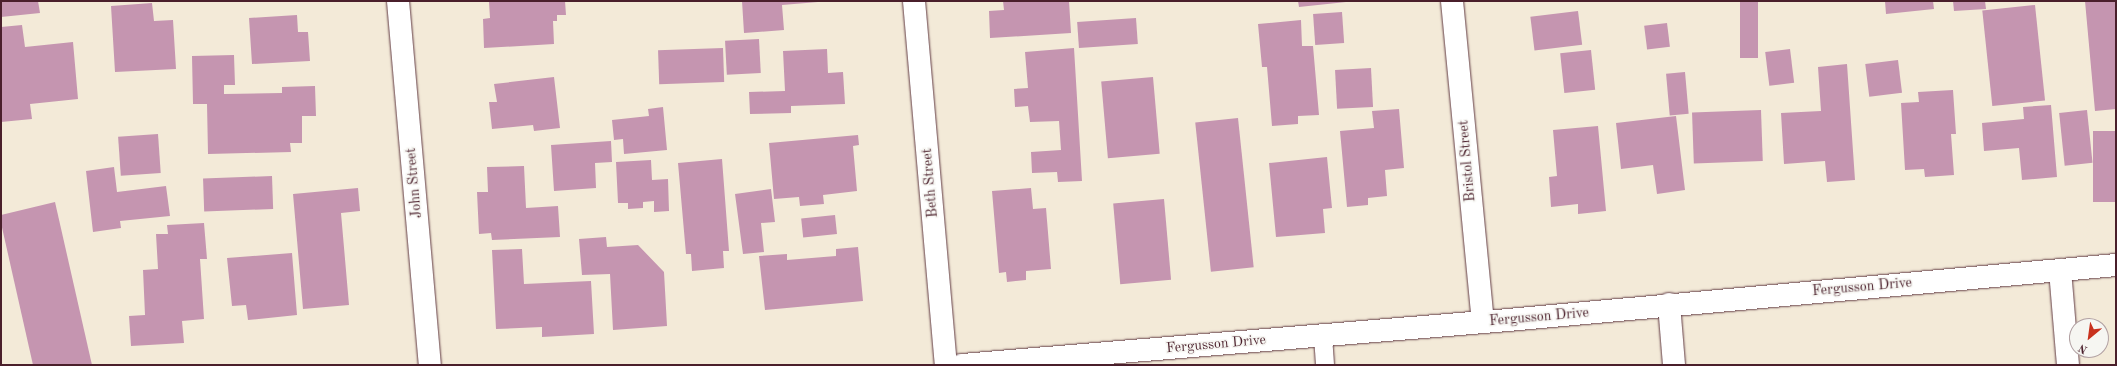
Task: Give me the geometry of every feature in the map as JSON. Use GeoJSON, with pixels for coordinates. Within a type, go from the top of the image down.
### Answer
{"type":"FeatureCollection","features":[{"type":"Feature","properties":{"kind":"street","name":"John Street"},"geometry":{"type":"LineString","coordinates":[[398,1],[430,365]]}},
{"type":"Feature","properties":{"kind":"street","name":"Beth Street"},"geometry":{"type":"LineString","coordinates":[[914,1],[946,365]]}},
{"type":"Feature","properties":{"kind":"street","name":"Bristol Street"},"geometry":{"type":"LineString","coordinates":[[1452,1],[1482,322]]}},
{"type":"Feature","properties":{"kind":"street","name":"Fergusson Drive"},"geometry":{"type":"LineString","coordinates":[[962,365],[1323,336],[2116,265]]}},
{"type":"Feature","properties":{"kind":"street"},"geometry":{"type":"LineString","coordinates":[[2060,270],[2068,365]]}},
{"type":"Feature","properties":{"kind":"street"},"geometry":{"type":"LineString","coordinates":[[1669,304],[1674,365]]}},
{"type":"Feature","properties":{"kind":"lane"},"geometry":{"type":"LineString","coordinates":[[1323,336],[1326,365]]}},
{"type":"Feature","properties":{"kind":"building"},"geometry":{"type":"Polygon","coordinates":[[[1,1],[38,1],[40,13],[1,17],[1,1]]]}},
{"type":"Feature","properties":{"kind":"building"},"geometry":{"type":"Polygon","coordinates":[[[565,1],[566,15],[557,15],[557,21],[553,21],[554,44],[484,48],[483,19],[490,18],[489,2],[565,1]]]}},
{"type":"Feature","properties":{"kind":"building"},"geometry":{"type":"Polygon","coordinates":[[[742,1],[818,2],[782,5],[784,30],[744,33],[742,1]]]}},
{"type":"Feature","properties":{"kind":"building"},"geometry":{"type":"Polygon","coordinates":[[[1003,1],[1069,1],[1071,33],[990,38],[989,11],[1004,10],[1003,1]]]}},
{"type":"Feature","properties":{"kind":"building"},"geometry":{"type":"Polygon","coordinates":[[[1298,1],[1346,1],[1346,2],[1299,7],[1298,1]]]}},
{"type":"Feature","properties":{"kind":"building"},"geometry":{"type":"Polygon","coordinates":[[[1740,1],[1758,1],[1758,58],[1740,58],[1740,1]]]}},
{"type":"Feature","properties":{"kind":"building"},"geometry":{"type":"Polygon","coordinates":[[[1885,1],[1933,1],[1934,9],[1886,14],[1885,1]]]}},
{"type":"Feature","properties":{"kind":"building"},"geometry":{"type":"Polygon","coordinates":[[[1953,1],[1985,1],[1986,9],[1954,11],[1953,1]]]}},
{"type":"Feature","properties":{"kind":"building"},"geometry":{"type":"Polygon","coordinates":[[[2085,1],[2116,1],[2116,109],[2095,111],[2085,1]]]}},
{"type":"Feature","properties":{"kind":"building"},"geometry":{"type":"Polygon","coordinates":[[[152,3],[154,21],[173,20],[176,69],[115,72],[111,6],[152,3]]]}},
{"type":"Feature","properties":{"kind":"building"},"geometry":{"type":"Polygon","coordinates":[[[2035,5],[2045,100],[1992,106],[1982,11],[2035,5]]]}},
{"type":"Feature","properties":{"kind":"building"},"geometry":{"type":"Polygon","coordinates":[[[1578,11],[1582,45],[1535,51],[1530,17],[1578,11]]]}},
{"type":"Feature","properties":{"kind":"building"},"geometry":{"type":"Polygon","coordinates":[[[1342,12],[1344,43],[1315,45],[1313,14],[1342,12]]]}},
{"type":"Feature","properties":{"kind":"building"},"geometry":{"type":"Polygon","coordinates":[[[297,15],[298,32],[308,32],[310,61],[252,64],[249,18],[297,15]]]}},
{"type":"Feature","properties":{"kind":"building"},"geometry":{"type":"Polygon","coordinates":[[[1136,18],[1138,44],[1079,48],[1077,22],[1136,18]]]}},
{"type":"Feature","properties":{"kind":"building"},"geometry":{"type":"Polygon","coordinates":[[[1301,20],[1302,46],[1313,46],[1319,115],[1298,116],[1298,124],[1272,126],[1267,67],[1262,67],[1258,24],[1301,20]]]}},
{"type":"Feature","properties":{"kind":"building"},"geometry":{"type":"Polygon","coordinates":[[[1667,23],[1670,47],[1647,50],[1644,26],[1667,23]]]}},
{"type":"Feature","properties":{"kind":"building"},"geometry":{"type":"Polygon","coordinates":[[[22,25],[25,47],[73,42],[78,99],[30,104],[32,119],[1,122],[1,27],[22,25]]]}},
{"type":"Feature","properties":{"kind":"building"},"geometry":{"type":"Polygon","coordinates":[[[759,39],[761,73],[727,75],[725,41],[759,39]]]}},
{"type":"Feature","properties":{"kind":"building"},"geometry":{"type":"Polygon","coordinates":[[[723,48],[724,82],[659,84],[658,50],[723,48]]]}},
{"type":"Feature","properties":{"kind":"building"},"geometry":{"type":"Polygon","coordinates":[[[1074,48],[1082,181],[1058,182],[1057,172],[1032,173],[1031,152],[1061,150],[1059,121],[1030,122],[1028,106],[1015,107],[1014,89],[1028,88],[1025,52],[1074,48]]]}},
{"type":"Feature","properties":{"kind":"building"},"geometry":{"type":"Polygon","coordinates":[[[827,49],[828,73],[843,72],[845,104],[791,106],[791,113],[750,114],[749,92],[785,91],[783,51],[827,49]]]}},
{"type":"Feature","properties":{"kind":"building"},"geometry":{"type":"Polygon","coordinates":[[[1790,49],[1794,83],[1769,86],[1765,52],[1790,49]]]}},
{"type":"Feature","properties":{"kind":"building"},"geometry":{"type":"Polygon","coordinates":[[[1591,50],[1595,90],[1564,93],[1560,53],[1591,50]]]}},
{"type":"Feature","properties":{"kind":"building"},"geometry":{"type":"Polygon","coordinates":[[[234,55],[235,85],[224,85],[224,94],[282,93],[282,87],[315,86],[316,116],[302,116],[302,143],[290,143],[291,152],[208,154],[207,104],[193,104],[192,56],[234,55]]]}},
{"type":"Feature","properties":{"kind":"building"},"geometry":{"type":"Polygon","coordinates":[[[1898,60],[1902,93],[1869,97],[1865,64],[1898,60]]]}},
{"type":"Feature","properties":{"kind":"building"},"geometry":{"type":"Polygon","coordinates":[[[1847,64],[1855,180],[1827,182],[1825,161],[1784,164],[1781,113],[1821,111],[1818,67],[1847,64]]]}},
{"type":"Feature","properties":{"kind":"building"},"geometry":{"type":"Polygon","coordinates":[[[1371,68],[1373,107],[1337,109],[1335,70],[1371,68]]]}},
{"type":"Feature","properties":{"kind":"building"},"geometry":{"type":"Polygon","coordinates":[[[1685,72],[1689,114],[1670,115],[1666,74],[1685,72]]]}},
{"type":"Feature","properties":{"kind":"building"},"geometry":{"type":"Polygon","coordinates":[[[554,77],[560,128],[534,131],[533,125],[492,129],[489,102],[497,102],[494,84],[554,77]]]}},
{"type":"Feature","properties":{"kind":"building"},"geometry":{"type":"Polygon","coordinates":[[[1153,77],[1160,154],[1108,158],[1101,82],[1153,77]]]}},
{"type":"Feature","properties":{"kind":"building"},"geometry":{"type":"Polygon","coordinates":[[[1953,90],[1956,134],[1951,134],[1954,175],[1925,177],[1924,169],[1905,170],[1901,103],[1919,102],[1918,92],[1953,90]]]}},
{"type":"Feature","properties":{"kind":"building"},"geometry":{"type":"Polygon","coordinates":[[[2051,105],[2057,177],[2022,180],[2019,148],[1984,151],[1982,123],[2024,119],[2023,107],[2051,105]]]}},
{"type":"Feature","properties":{"kind":"building"},"geometry":{"type":"Polygon","coordinates":[[[663,107],[667,150],[624,154],[623,139],[614,140],[612,120],[649,116],[648,109],[663,107]]]}},
{"type":"Feature","properties":{"kind":"building"},"geometry":{"type":"Polygon","coordinates":[[[1399,109],[1404,168],[1385,170],[1387,196],[1368,198],[1368,205],[1347,207],[1340,131],[1374,128],[1372,111],[1399,109]]]}},
{"type":"Feature","properties":{"kind":"building"},"geometry":{"type":"Polygon","coordinates":[[[1761,110],[1763,161],[1694,163],[1692,112],[1761,110]]]}},
{"type":"Feature","properties":{"kind":"building"},"geometry":{"type":"Polygon","coordinates":[[[2087,110],[2093,163],[2065,166],[2059,113],[2087,110]]]}},
{"type":"Feature","properties":{"kind":"building"},"geometry":{"type":"Polygon","coordinates":[[[1676,116],[1685,190],[1657,194],[1653,165],[1621,169],[1616,123],[1676,116]]]}},
{"type":"Feature","properties":{"kind":"building"},"geometry":{"type":"Polygon","coordinates":[[[1238,118],[1254,267],[1211,272],[1195,122],[1238,118]]]}},
{"type":"Feature","properties":{"kind":"building"},"geometry":{"type":"Polygon","coordinates":[[[1598,126],[1606,211],[1578,214],[1578,204],[1551,207],[1549,177],[1557,176],[1553,130],[1598,126]]]}},
{"type":"Feature","properties":{"kind":"building"},"geometry":{"type":"Polygon","coordinates":[[[2093,131],[2116,131],[2116,202],[2093,202],[2093,131]]]}},
{"type":"Feature","properties":{"kind":"building"},"geometry":{"type":"Polygon","coordinates":[[[158,134],[161,173],[121,176],[118,137],[158,134]]]}},
{"type":"Feature","properties":{"kind":"building"},"geometry":{"type":"Polygon","coordinates":[[[858,135],[859,145],[853,146],[857,191],[823,195],[824,204],[800,206],[799,197],[774,199],[769,143],[858,135]]]}},
{"type":"Feature","properties":{"kind":"building"},"geometry":{"type":"Polygon","coordinates":[[[611,141],[612,162],[595,163],[596,188],[554,191],[551,145],[611,141]]]}},
{"type":"Feature","properties":{"kind":"building"},"geometry":{"type":"Polygon","coordinates":[[[1327,157],[1332,208],[1323,209],[1325,233],[1276,237],[1269,163],[1327,157]]]}},
{"type":"Feature","properties":{"kind":"building"},"geometry":{"type":"Polygon","coordinates":[[[722,159],[729,251],[723,251],[724,268],[692,271],[691,254],[686,254],[678,163],[722,159]]]}},
{"type":"Feature","properties":{"kind":"building"},"geometry":{"type":"Polygon","coordinates":[[[651,160],[652,180],[668,179],[669,211],[654,212],[654,201],[643,202],[643,208],[628,209],[628,203],[618,203],[616,162],[651,160]]]}},
{"type":"Feature","properties":{"kind":"building"},"geometry":{"type":"Polygon","coordinates":[[[524,166],[526,208],[558,206],[560,237],[492,240],[491,233],[479,234],[477,192],[488,192],[487,167],[524,166]]]}},
{"type":"Feature","properties":{"kind":"building"},"geometry":{"type":"Polygon","coordinates":[[[114,167],[117,192],[166,186],[170,216],[120,221],[121,228],[93,232],[86,171],[114,167]]]}},
{"type":"Feature","properties":{"kind":"building"},"geometry":{"type":"Polygon","coordinates":[[[272,176],[273,209],[204,211],[203,178],[272,176]]]}},
{"type":"Feature","properties":{"kind":"building"},"geometry":{"type":"Polygon","coordinates":[[[358,188],[360,211],[341,213],[349,305],[303,309],[293,194],[358,188]]]}},
{"type":"Feature","properties":{"kind":"building"},"geometry":{"type":"Polygon","coordinates":[[[1031,188],[1033,209],[1046,208],[1051,269],[1026,271],[1026,280],[1007,282],[1006,272],[999,273],[992,191],[1031,188]]]}},
{"type":"Feature","properties":{"kind":"building"},"geometry":{"type":"Polygon","coordinates":[[[771,189],[775,222],[761,223],[764,252],[743,254],[735,194],[771,189]]]}},
{"type":"Feature","properties":{"kind":"building"},"geometry":{"type":"Polygon","coordinates":[[[1164,199],[1171,280],[1120,284],[1113,203],[1164,199]]]}},
{"type":"Feature","properties":{"kind":"building"},"geometry":{"type":"Polygon","coordinates":[[[55,202],[92,365],[33,365],[1,223],[1,215],[55,202]]]}},
{"type":"Feature","properties":{"kind":"building"},"geometry":{"type":"Polygon","coordinates":[[[835,215],[837,234],[803,237],[801,219],[835,215]]]}},
{"type":"Feature","properties":{"kind":"building"},"geometry":{"type":"Polygon","coordinates":[[[204,223],[207,259],[200,259],[204,319],[182,321],[184,343],[131,346],[129,316],[145,315],[143,270],[158,269],[156,234],[168,234],[167,225],[204,223]]]}},
{"type":"Feature","properties":{"kind":"building"},"geometry":{"type":"Polygon","coordinates":[[[606,237],[607,247],[638,245],[664,272],[667,326],[613,330],[610,274],[582,275],[579,239],[606,237]]]}},
{"type":"Feature","properties":{"kind":"building"},"geometry":{"type":"Polygon","coordinates":[[[858,247],[863,301],[765,310],[759,256],[787,254],[787,260],[836,256],[836,249],[858,247]]]}},
{"type":"Feature","properties":{"kind":"building"},"geometry":{"type":"Polygon","coordinates":[[[522,249],[524,284],[591,281],[594,334],[542,337],[542,327],[496,329],[492,250],[522,249]]]}},
{"type":"Feature","properties":{"kind":"building"},"geometry":{"type":"Polygon","coordinates":[[[292,253],[297,315],[248,320],[246,305],[232,306],[227,258],[292,253]]]}}]}
